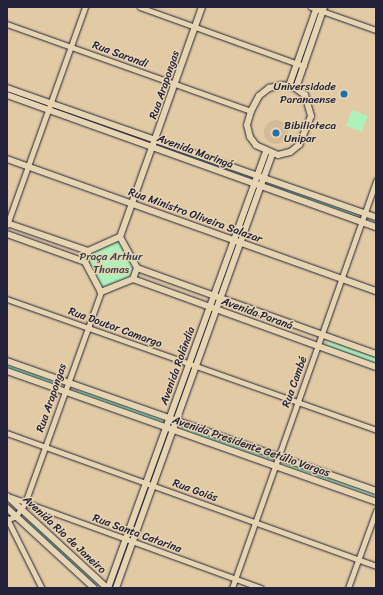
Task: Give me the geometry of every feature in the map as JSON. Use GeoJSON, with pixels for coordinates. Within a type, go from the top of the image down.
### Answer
{"type":"FeatureCollection","features":[{"type":"Feature","properties":{"kind":"street"},"geometry":{"type":"LineString","coordinates":[[7,234],[85,262],[101,292],[133,279],[137,268],[120,237],[88,251],[7,224],[85,7]]}},
{"type":"Feature","properties":{"kind":"street"},"geometry":{"type":"LineString","coordinates":[[140,7],[300,65]]}},
{"type":"Feature","properties":{"kind":"street","name":"Rua Arapongas"},"geometry":{"type":"LineString","coordinates":[[120,237],[154,147],[202,7]]}},
{"type":"Feature","properties":{"kind":"street"},"geometry":{"type":"LineString","coordinates":[[296,88],[300,65],[315,8],[324,9],[376,30]]}},
{"type":"Feature","properties":{"kind":"street"},"geometry":{"type":"LineString","coordinates":[[290,86],[324,9]]}},
{"type":"Feature","properties":{"kind":"street","name":"Rua Sarandi"},"geometry":{"type":"LineString","coordinates":[[7,24],[250,111]]}},
{"type":"Feature","properties":{"kind":"street"},"geometry":{"type":"LineString","coordinates":[[279,85],[296,88],[309,104],[310,124],[296,148],[282,155],[269,153],[250,137],[247,125],[250,111],[259,96],[269,88],[279,85]]}},
{"type":"Feature","properties":{"kind":"street","name":"Avenida Maringá"},"geometry":{"type":"LineString","coordinates":[[7,88],[376,217]]}},
{"type":"Feature","properties":{"kind":"street","name":"Avenida Maringá"},"geometry":{"type":"LineString","coordinates":[[7,95],[376,226]]}},
{"type":"Feature","properties":{"kind":"street"},"geometry":{"type":"LineString","coordinates":[[122,136],[124,129]]}},
{"type":"Feature","properties":{"kind":"street","name":"Avenida Rolândia"},"geometry":{"type":"LineString","coordinates":[[116,588],[133,542],[166,428],[216,310],[238,241],[269,153]]}},
{"type":"Feature","properties":{"kind":"street","name":"Rua Ministro Oliveira Salazar"},"geometry":{"type":"LineString","coordinates":[[7,159],[376,291]]}},
{"type":"Feature","properties":{"kind":"street","name":"Rua Cambé"},"geometry":{"type":"LineString","coordinates":[[232,588],[376,181]]}},
{"type":"Feature","properties":{"kind":"street"},"geometry":{"type":"LineString","coordinates":[[21,239],[20,232],[24,229]]}},
{"type":"Feature","properties":{"kind":"street","name":"Avenida Rolândia"},"geometry":{"type":"LineString","coordinates":[[107,588],[173,430],[214,296],[238,241]]}},
{"type":"Feature","properties":{"kind":"street"},"geometry":{"type":"LineString","coordinates":[[72,257],[77,251],[74,247]]}},
{"type":"Feature","properties":{"kind":"street"},"geometry":{"type":"LineString","coordinates":[[85,262],[88,251]]}},
{"type":"Feature","properties":{"kind":"street","name":"Avenida Paraná"},"geometry":{"type":"LineString","coordinates":[[137,268],[321,336],[376,354]]}},
{"type":"Feature","properties":{"kind":"street","name":"Avenida Paraná"},"geometry":{"type":"LineString","coordinates":[[133,279],[376,367]]}},
{"type":"Feature","properties":{"kind":"street","name":"Rua Arapongas"},"geometry":{"type":"LineString","coordinates":[[22,510],[101,292]]}},
{"type":"Feature","properties":{"kind":"street","name":"Rua Doutor Camargo"},"geometry":{"type":"LineString","coordinates":[[7,299],[376,430]]}},
{"type":"Feature","properties":{"kind":"street","name":"Avenida Presidente Getúlio Vargas"},"geometry":{"type":"LineString","coordinates":[[7,361],[376,491]]}},
{"type":"Feature","properties":{"kind":"street","name":"Avenida Presidente Getúlio Vargas"},"geometry":{"type":"LineString","coordinates":[[7,371],[376,502]]}},
{"type":"Feature","properties":{"kind":"street","name":"Rua Goiás"},"geometry":{"type":"LineString","coordinates":[[7,433],[376,566]]}},
{"type":"Feature","properties":{"kind":"street","name":"Rua Santa Catarina"},"geometry":{"type":"LineString","coordinates":[[7,496],[261,588]]}},
{"type":"Feature","properties":{"kind":"street","name":"Avenida Rio de Janeiro"},"geometry":{"type":"LineString","coordinates":[[7,496],[107,588]]}},
{"type":"Feature","properties":{"kind":"street","name":"Avenida Rio de Janeiro"},"geometry":{"type":"LineString","coordinates":[[7,508],[94,588]]}},
{"type":"Feature","properties":{"kind":"street"},"geometry":{"type":"LineString","coordinates":[[22,510],[16,516],[7,519],[42,588]]}},
{"type":"Feature","properties":{"kind":"street"},"geometry":{"type":"LineString","coordinates":[[348,588],[376,511]]}},
{"type":"Feature","properties":{"kind":"shaded area","name":"Bibilioteca Unipar"},"geometry":{"type":"Polygon","coordinates":[[[276,120],[281,121],[287,127],[287,137],[281,143],[276,144],[271,143],[265,137],[264,132],[265,127],[271,121],[276,120]]]}},
{"type":"Feature","properties":{"kind":"green space"},"geometry":{"type":"Polygon","coordinates":[[[352,110],[368,116],[362,132],[346,126],[352,110]]]}},
{"type":"Feature","properties":{"kind":"green space"},"geometry":{"type":"Polygon","coordinates":[[[160,142],[250,175],[248,178],[159,146],[160,142]]]}},
{"type":"Feature","properties":{"kind":"green space"},"geometry":{"type":"Polygon","coordinates":[[[268,183],[356,213],[355,216],[267,186],[268,183]]]}},
{"type":"Feature","properties":{"kind":"green space","name":"Praça Arthur Thomas"},"geometry":{"type":"Polygon","coordinates":[[[120,237],[137,268],[133,279],[101,292],[85,262],[88,251],[120,237]]]}},
{"type":"Feature","properties":{"kind":"green space"},"geometry":{"type":"Polygon","coordinates":[[[329,341],[376,358],[374,363],[327,346],[329,341]]]}},
{"type":"Feature","properties":{"kind":"green space"},"geometry":{"type":"Polygon","coordinates":[[[7,364],[58,382],[58,385],[7,369],[7,364]]]}},
{"type":"Feature","properties":{"kind":"green space"},"geometry":{"type":"Polygon","coordinates":[[[77,389],[162,418],[163,420],[161,423],[77,393],[77,389]]]}},
{"type":"Feature","properties":{"kind":"green space"},"geometry":{"type":"Polygon","coordinates":[[[184,426],[270,456],[271,460],[182,430],[184,426]]]}},
{"type":"Feature","properties":{"kind":"green space"},"geometry":{"type":"Polygon","coordinates":[[[287,462],[375,492],[374,496],[286,466],[287,462]]]}},
{"type":"Feature","properties":{"kind":"green space"},"geometry":{"type":"Polygon","coordinates":[[[29,519],[100,584],[99,587],[27,523],[29,519]]]}},
{"type":"Feature","properties":{"kind":"place","name":"Universidade Paranaense"},"geometry":{"type":"Point","coordinates":[344,94]}},
{"type":"Feature","properties":{"kind":"place","name":"Bibilioteca Unipar"},"geometry":{"type":"Point","coordinates":[276,133]}}]}
